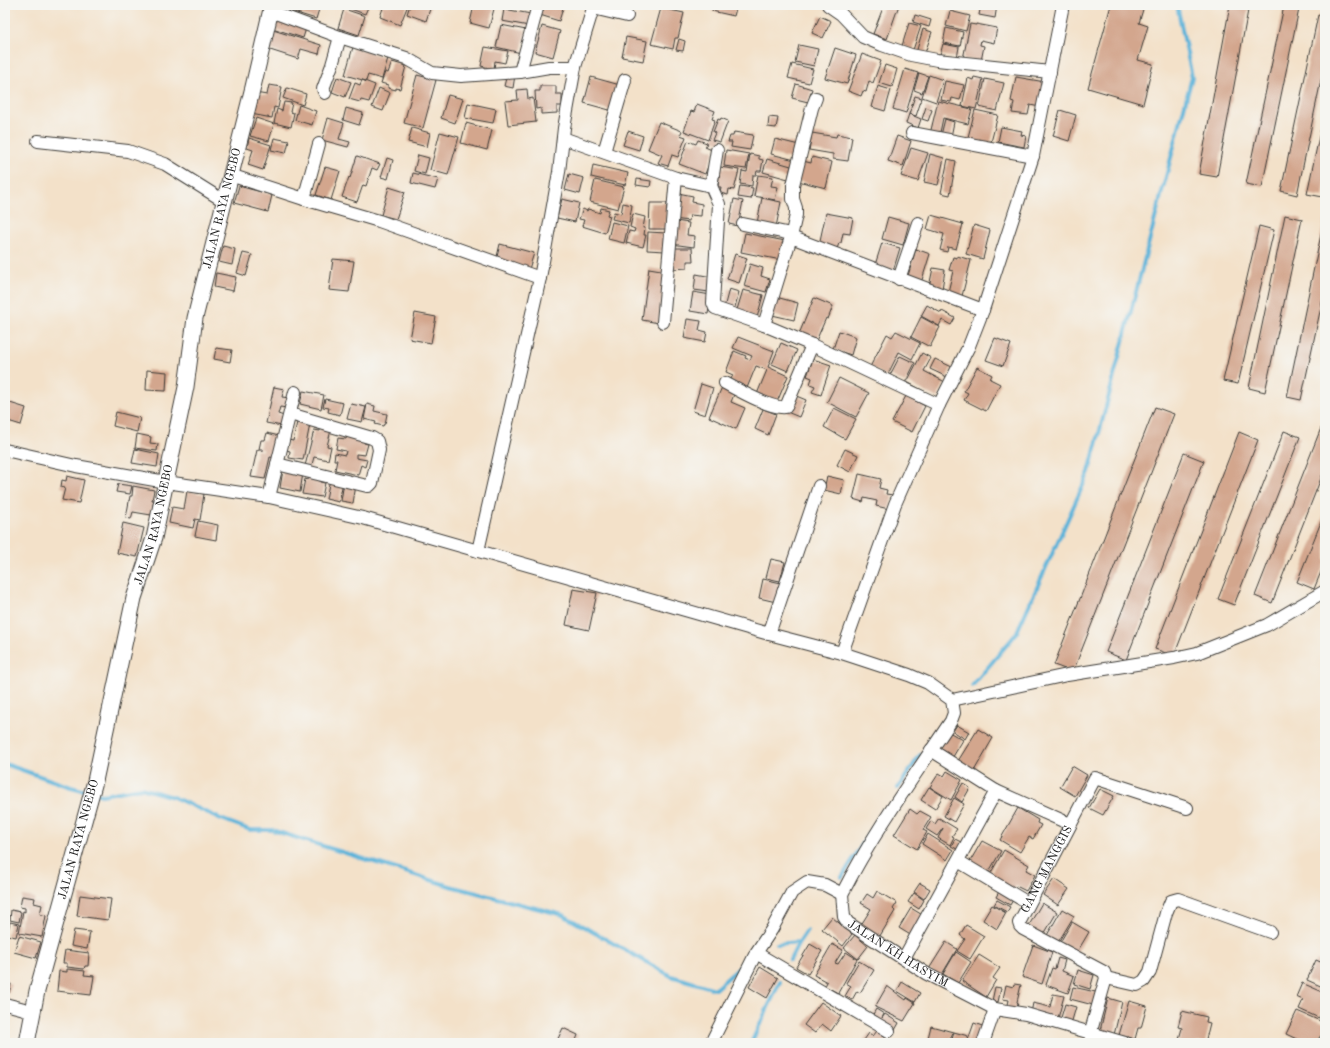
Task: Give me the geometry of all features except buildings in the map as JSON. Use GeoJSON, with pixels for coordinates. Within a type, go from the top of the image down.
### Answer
{"type":"FeatureCollection","features":[{"type":"Feature","properties":{"kind":"street"},"geometry":{"type":"LineString","coordinates":[[520,72],[538,5]]}},
{"type":"Feature","properties":{"kind":"street"},"geometry":{"type":"LineString","coordinates":[[828,5],[841,14],[863,37],[911,54],[937,60],[1050,72]]}},
{"type":"Feature","properties":{"kind":"street"},"geometry":{"type":"LineString","coordinates":[[842,653],[895,504],[939,405],[969,346],[983,310],[1033,156],[1063,5]]}},
{"type":"Feature","properties":{"kind":"street"},"geometry":{"type":"LineString","coordinates":[[478,551],[540,278],[559,172],[575,67],[594,7],[627,16]]}},
{"type":"Feature","properties":{"kind":"street"},"geometry":{"type":"LineString","coordinates":[[271,8],[340,37],[406,58],[432,73],[461,76],[520,72],[549,67],[575,67]]}},
{"type":"Feature","properties":{"kind":"street","name":"JALAN RAYA NGEBO"},"geometry":{"type":"LineString","coordinates":[[27,1043],[36,991],[95,781],[134,598],[154,538],[186,387],[195,318],[253,87],[271,8]]}},
{"type":"Feature","properties":{"kind":"street"},"geometry":{"type":"LineString","coordinates":[[325,93],[323,89],[334,60],[340,37]]}},
{"type":"Feature","properties":{"kind":"street"},"geometry":{"type":"LineString","coordinates":[[604,152],[625,80]]}},
{"type":"Feature","properties":{"kind":"street"},"geometry":{"type":"LineString","coordinates":[[764,325],[796,215],[796,208],[793,199],[793,185],[812,108],[816,98]]}},
{"type":"Feature","properties":{"kind":"street"},"geometry":{"type":"LineString","coordinates":[[912,133],[1033,156]]}},
{"type":"Feature","properties":{"kind":"street"},"geometry":{"type":"LineString","coordinates":[[563,138],[676,178],[710,186]]}},
{"type":"Feature","properties":{"kind":"street"},"geometry":{"type":"LineString","coordinates":[[38,141],[128,151],[165,164],[224,201]]}},
{"type":"Feature","properties":{"kind":"street"},"geometry":{"type":"LineString","coordinates":[[304,199],[319,144]]}},
{"type":"Feature","properties":{"kind":"street"},"geometry":{"type":"LineString","coordinates":[[717,150],[710,186],[719,204],[713,303],[715,308],[764,325],[812,345],[939,405]]}},
{"type":"Feature","properties":{"kind":"street"},"geometry":{"type":"LineString","coordinates":[[230,175],[379,221],[540,278]]}},
{"type":"Feature","properties":{"kind":"street"},"geometry":{"type":"LineString","coordinates":[[664,322],[676,178]]}},
{"type":"Feature","properties":{"kind":"street"},"geometry":{"type":"LineString","coordinates":[[899,279],[918,223]]}},
{"type":"Feature","properties":{"kind":"street"},"geometry":{"type":"LineString","coordinates":[[743,224],[791,236],[899,279],[983,310]]}},
{"type":"Feature","properties":{"kind":"street"},"geometry":{"type":"LineString","coordinates":[[725,383],[761,402],[779,408],[786,407],[812,345]]}},
{"type":"Feature","properties":{"kind":"street"},"geometry":{"type":"LineString","coordinates":[[269,497],[295,392]]}},
{"type":"Feature","properties":{"kind":"street"},"geometry":{"type":"LineString","coordinates":[[277,464],[368,486],[372,483],[379,450],[377,441],[372,438],[290,414]]}},
{"type":"Feature","properties":{"kind":"street"},"geometry":{"type":"LineString","coordinates":[[5,450],[76,466],[166,482],[269,497],[363,518],[769,634],[842,653],[909,675],[928,683],[952,700],[954,712],[952,716],[891,810],[842,894],[825,885],[807,882],[792,892],[772,929],[756,953],[711,1043]]}},
{"type":"Feature","properties":{"kind":"street"},"geometry":{"type":"LineString","coordinates":[[769,634],[819,486]]}},
{"type":"Feature","properties":{"kind":"street"},"geometry":{"type":"LineString","coordinates":[[952,700],[1068,675],[1197,653],[1268,625],[1325,591]]}},
{"type":"Feature","properties":{"kind":"street"},"geometry":{"type":"LineString","coordinates":[[931,750],[996,791],[1070,824]]}},
{"type":"Feature","properties":{"kind":"street","name":"GANG MANGGIS"},"geometry":{"type":"LineString","coordinates":[[1106,978],[1104,972],[1023,929],[1019,923],[1028,903],[1095,778],[1187,808]]}},
{"type":"Feature","properties":{"kind":"street"},"geometry":{"type":"LineString","coordinates":[[904,958],[996,791]]}},
{"type":"Feature","properties":{"kind":"street"},"geometry":{"type":"LineString","coordinates":[[958,861],[1028,903]]}},
{"type":"Feature","properties":{"kind":"street","name":"JALAN KH HASYIM"},"geometry":{"type":"LineString","coordinates":[[842,894],[844,917],[848,923],[928,974],[995,1009],[1026,1014],[1124,1043]]}},
{"type":"Feature","properties":{"kind":"street"},"geometry":{"type":"LineString","coordinates":[[1090,1034],[1106,978],[1137,985],[1144,981],[1150,972],[1166,913],[1171,901],[1178,899],[1270,932]]}},
{"type":"Feature","properties":{"kind":"street"},"geometry":{"type":"LineString","coordinates":[[756,953],[889,1031]]}},
{"type":"Feature","properties":{"kind":"street"},"geometry":{"type":"LineString","coordinates":[[5,1004],[32,1011]]}},
{"type":"Feature","properties":{"kind":"street"},"geometry":{"type":"LineString","coordinates":[[982,1043],[995,1009]]}},
{"type":"Feature","properties":{"kind":"waterway"},"geometry":{"type":"LineString","coordinates":[[972,686],[1016,634],[1089,472],[1192,77],[1177,5]]}},
{"type":"Feature","properties":{"kind":"waterway"},"geometry":{"type":"LineString","coordinates":[[898,788],[920,755]]}},
{"type":"Feature","properties":{"kind":"waterway"},"geometry":{"type":"LineString","coordinates":[[5,764],[71,787],[102,795],[141,788],[173,797],[221,819],[250,830],[272,830],[450,886],[563,915],[671,976],[715,989],[747,961]]}},
{"type":"Feature","properties":{"kind":"waterway"},"geometry":{"type":"LineString","coordinates":[[842,877],[872,829]]}},
{"type":"Feature","properties":{"kind":"waterway"},"geometry":{"type":"LineString","coordinates":[[790,960],[807,930]]}},
{"type":"Feature","properties":{"kind":"waterway"},"geometry":{"type":"LineString","coordinates":[[777,944],[799,942]]}},
{"type":"Feature","properties":{"kind":"waterway"},"geometry":{"type":"LineString","coordinates":[[751,1043],[780,982]]}}]}
